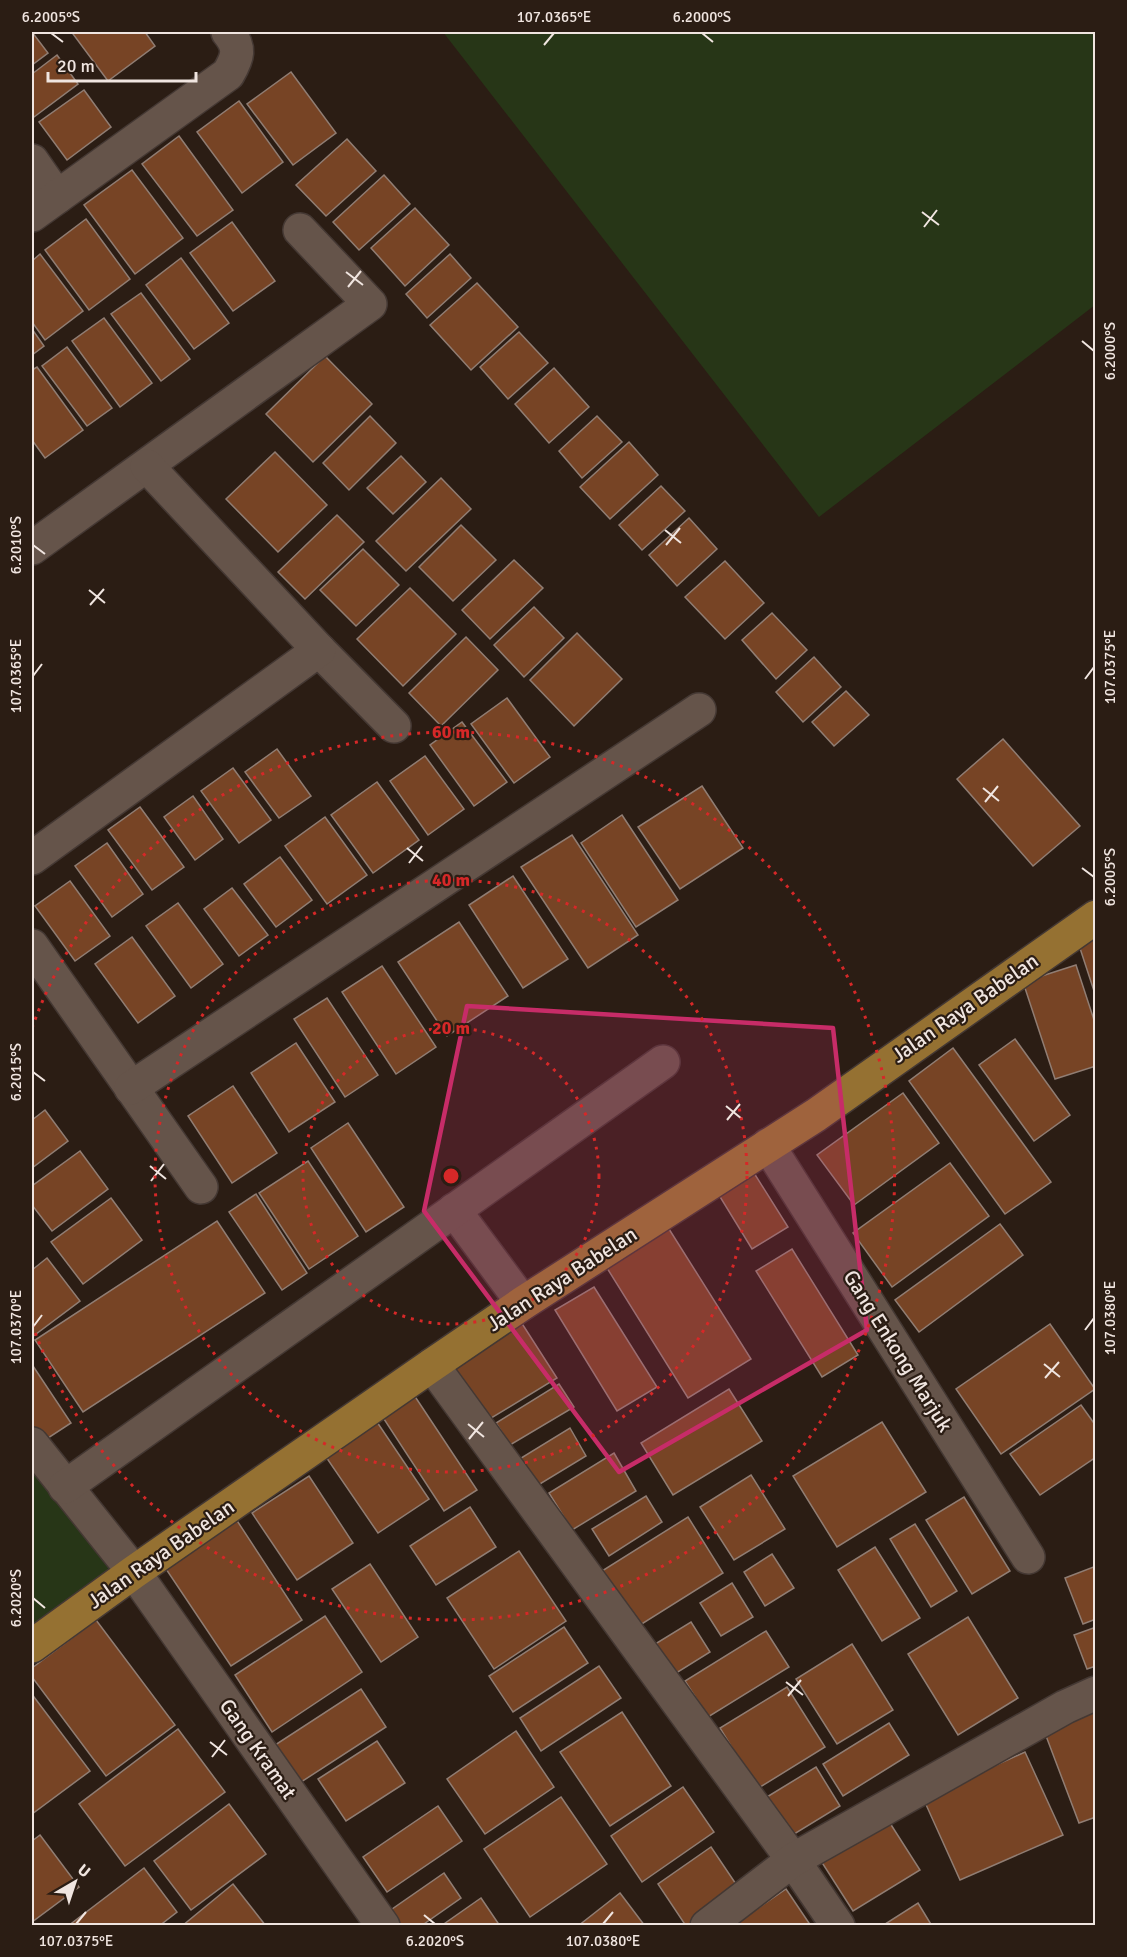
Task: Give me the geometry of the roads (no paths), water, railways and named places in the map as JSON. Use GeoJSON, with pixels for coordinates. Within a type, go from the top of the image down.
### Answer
{"type":"FeatureCollection","features":[{"type":"Feature","properties":{"kind":"main road","name":"Jalan Raya Babelan"},"geometry":{"type":"LineString","coordinates":[[32,1647],[134,1572],[432,1365],[523,1303],[816,1115],[1095,917]]}},
{"type":"Feature","properties":{"kind":"street"},"geometry":{"type":"LineString","coordinates":[[32,161],[44,206],[228,74],[236,58],[237,50],[236,41],[228,32]]}},
{"type":"Feature","properties":{"kind":"street"},"geometry":{"type":"LineString","coordinates":[[32,548],[370,304],[300,230]]}},
{"type":"Feature","properties":{"kind":"street"},"geometry":{"type":"LineString","coordinates":[[147,466],[319,650],[394,726]]}},
{"type":"Feature","properties":{"kind":"street"},"geometry":{"type":"LineString","coordinates":[[32,858],[319,650]]}},
{"type":"Feature","properties":{"kind":"street"},"geometry":{"type":"LineString","coordinates":[[131,1088],[699,710]]}},
{"type":"Feature","properties":{"kind":"street"},"geometry":{"type":"LineString","coordinates":[[32,946],[201,1187]]}},
{"type":"Feature","properties":{"kind":"street"},"geometry":{"type":"LineString","coordinates":[[64,1487],[663,1062]]}},
{"type":"Feature","properties":{"kind":"street","name":"Gang Enkong Marjuk"},"geometry":{"type":"LineString","coordinates":[[768,1145],[1028,1557]]}},
{"type":"Feature","properties":{"kind":"street"},"geometry":{"type":"LineString","coordinates":[[454,1210],[523,1303]]}},
{"type":"Feature","properties":{"kind":"street"},"geometry":{"type":"LineString","coordinates":[[432,1365],[793,1860],[838,1926]]}},
{"type":"Feature","properties":{"kind":"street","name":"Gang Kramat"},"geometry":{"type":"LineString","coordinates":[[32,1444],[134,1572],[383,1926]]}},
{"type":"Feature","properties":{"kind":"street"},"geometry":{"type":"LineString","coordinates":[[707,1926],[793,1860],[1065,1707],[1095,1693]]}}]}
